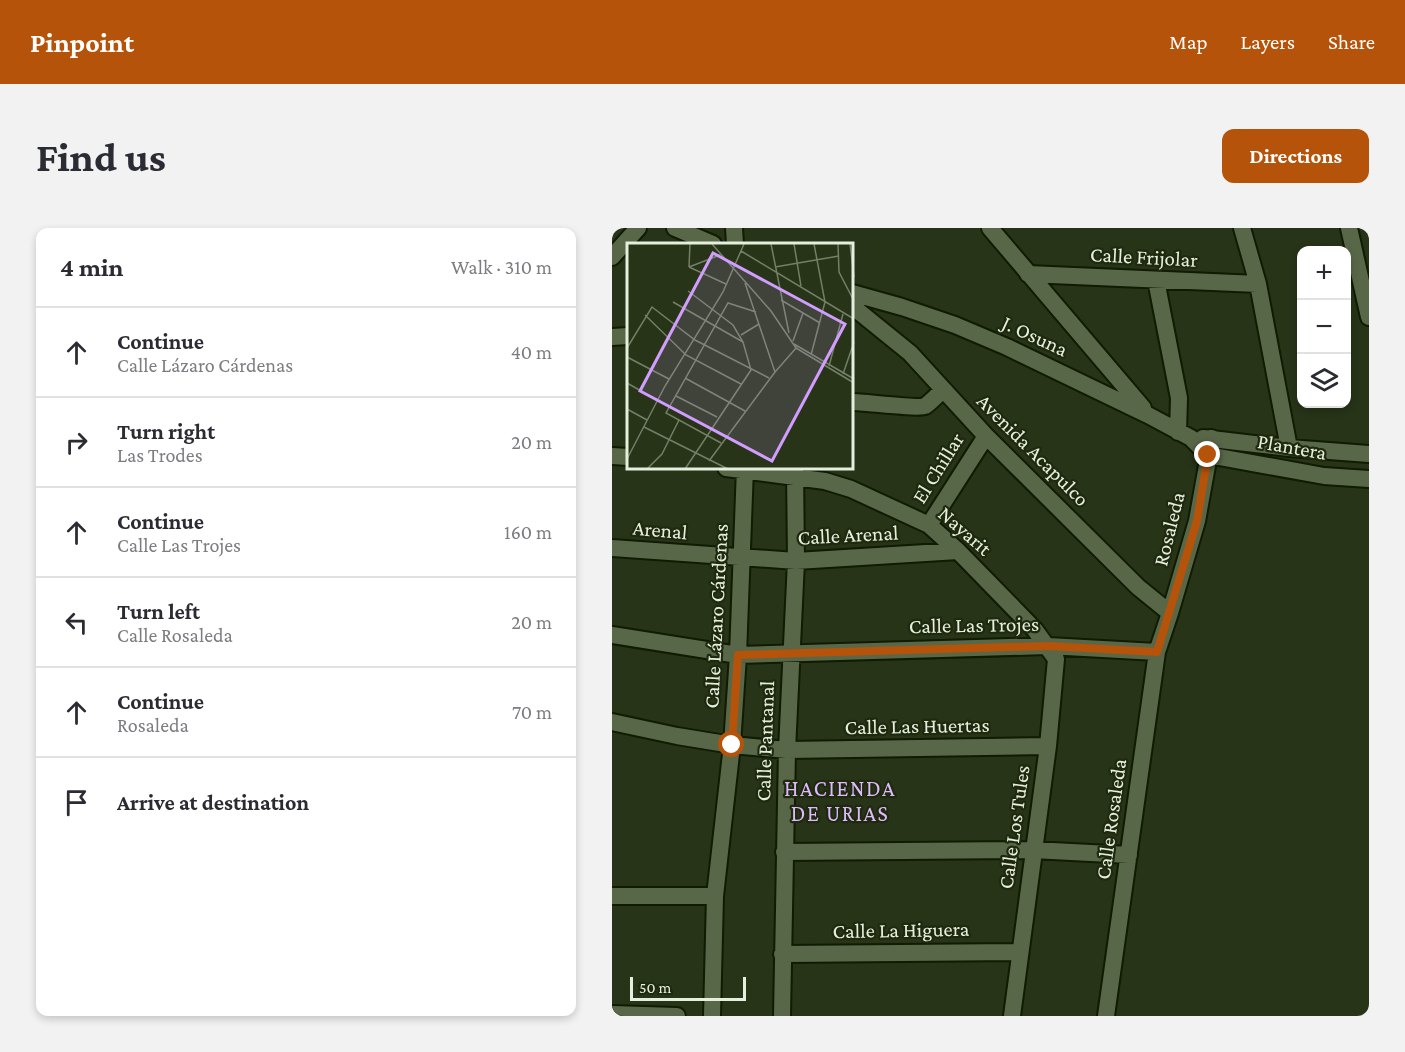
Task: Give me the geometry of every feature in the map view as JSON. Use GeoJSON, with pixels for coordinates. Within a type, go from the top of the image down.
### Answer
{"type":"FeatureCollection","features":[{"type":"Feature","properties":{"kind":"street"},"geometry":{"type":"LineString","coordinates":[[612,257],[638,228]]}},
{"type":"Feature","properties":{"kind":"street"},"geometry":{"type":"LineString","coordinates":[[675,228],[711,243]]}},
{"type":"Feature","properties":{"kind":"street"},"geometry":{"type":"LineString","coordinates":[[734,228],[735,243]]}},
{"type":"Feature","properties":{"kind":"street"},"geometry":{"type":"LineString","coordinates":[[990,228],[1148,415]]}},
{"type":"Feature","properties":{"kind":"street"},"geometry":{"type":"LineString","coordinates":[[1242,228],[1258,285],[1289,448]]}},
{"type":"Feature","properties":{"kind":"street"},"geometry":{"type":"LineString","coordinates":[[1349,228],[1369,317]]}},
{"type":"Feature","properties":{"kind":"street","name":"Calle Frijolar"},"geometry":{"type":"LineString","coordinates":[[1028,274],[1258,285]]}},
{"type":"Feature","properties":{"kind":"street"},"geometry":{"type":"LineString","coordinates":[[1156,280],[1185,435]]}},
{"type":"Feature","properties":{"kind":"street","name":"J. Osuna"},"geometry":{"type":"LineString","coordinates":[[854,293],[955,325],[1007,347],[1148,415],[1185,435],[1208,455]]}},
{"type":"Feature","properties":{"kind":"street","name":"Avenida Acapulco"},"geometry":{"type":"LineString","coordinates":[[854,308],[910,353],[986,436],[1138,586],[1170,612]]}},
{"type":"Feature","properties":{"kind":"street"},"geometry":{"type":"LineString","coordinates":[[612,338],[627,336]]}},
{"type":"Feature","properties":{"kind":"street"},"geometry":{"type":"LineString","coordinates":[[854,402],[918,408],[924,406],[943,390]]}},
{"type":"Feature","properties":{"kind":"street","name":"J. Osuna"},"geometry":{"type":"LineString","coordinates":[[1185,435],[1212,438]]}},
{"type":"Feature","properties":{"kind":"street","name":"El Chillar"},"geometry":{"type":"LineString","coordinates":[[929,525],[986,436]]}},
{"type":"Feature","properties":{"kind":"street","name":"Plantera"},"geometry":{"type":"LineString","coordinates":[[1212,438],[1289,448],[1369,454]]}},
{"type":"Feature","properties":{"kind":"street","name":"Rosaleda"},"geometry":{"type":"LineString","coordinates":[[1170,612],[1197,521],[1212,438]]}},
{"type":"Feature","properties":{"kind":"street","name":"Plantera"},"geometry":{"type":"LineString","coordinates":[[1208,455],[1324,477],[1369,479]]}},
{"type":"Feature","properties":{"kind":"street"},"geometry":{"type":"LineString","coordinates":[[612,456],[627,458]]}},
{"type":"Feature","properties":{"kind":"street","name":"Calle Lázaro Cárdenas"},"geometry":{"type":"LineString","coordinates":[[712,1016],[715,896],[732,745],[738,655],[744,470]]}},
{"type":"Feature","properties":{"kind":"street","name":"Nayarit"},"geometry":{"type":"LineString","coordinates":[[761,470],[795,472],[851,489],[929,525],[958,551],[1048,646]]}},
{"type":"Feature","properties":{"kind":"street","name":"Calle Pantanal"},"geometry":{"type":"LineString","coordinates":[[782,1016],[787,750],[796,561],[795,472]]}},
{"type":"Feature","properties":{"kind":"street","name":"Arenal"},"geometry":{"type":"LineString","coordinates":[[612,548],[741,559]]}},
{"type":"Feature","properties":{"kind":"street","name":"Calle Arenal"},"geometry":{"type":"LineString","coordinates":[[741,559],[796,561],[958,551]]}},
{"type":"Feature","properties":{"kind":"street","name":"Calle Rosaleda"},"geometry":{"type":"LineString","coordinates":[[1106,1016],[1157,652],[1170,612]]}},
{"type":"Feature","properties":{"kind":"street","name":"Calle Las Trojes"},"geometry":{"type":"LineString","coordinates":[[612,635],[738,655],[1048,646],[1157,652]]}},
{"type":"Feature","properties":{"kind":"street","name":"Calle Los Tules"},"geometry":{"type":"LineString","coordinates":[[1012,1016],[1048,746],[1056,658],[1048,646]]}},
{"type":"Feature","properties":{"kind":"street","name":"Calle Las Huertas"},"geometry":{"type":"LineString","coordinates":[[612,722],[732,745],[787,750],[1048,746]]}},
{"type":"Feature","properties":{"kind":"street"},"geometry":{"type":"LineString","coordinates":[[784,852],[1033,850],[1130,855]]}},
{"type":"Feature","properties":{"kind":"street"},"geometry":{"type":"LineString","coordinates":[[612,896],[715,896]]}},
{"type":"Feature","properties":{"kind":"street","name":"Calle La Higuera"},"geometry":{"type":"LineString","coordinates":[[782,954],[1020,952]]}},
{"type":"Feature","properties":{"kind":"street"},"geometry":{"type":"LineString","coordinates":[[612,1014],[676,1016]]}},
{"type":"Feature","properties":{"kind":"district","name":"HACIENDA DE URIAS"},"geometry":{"type":"Point","coordinates":[840,800]}},
{"type":"Feature","properties":{"kind":"route"},"geometry":{"type":"LineString","coordinates":[[732,745],[738,655],[1048,646],[1157,652],[1197,521],[1208,455]]}}]}
